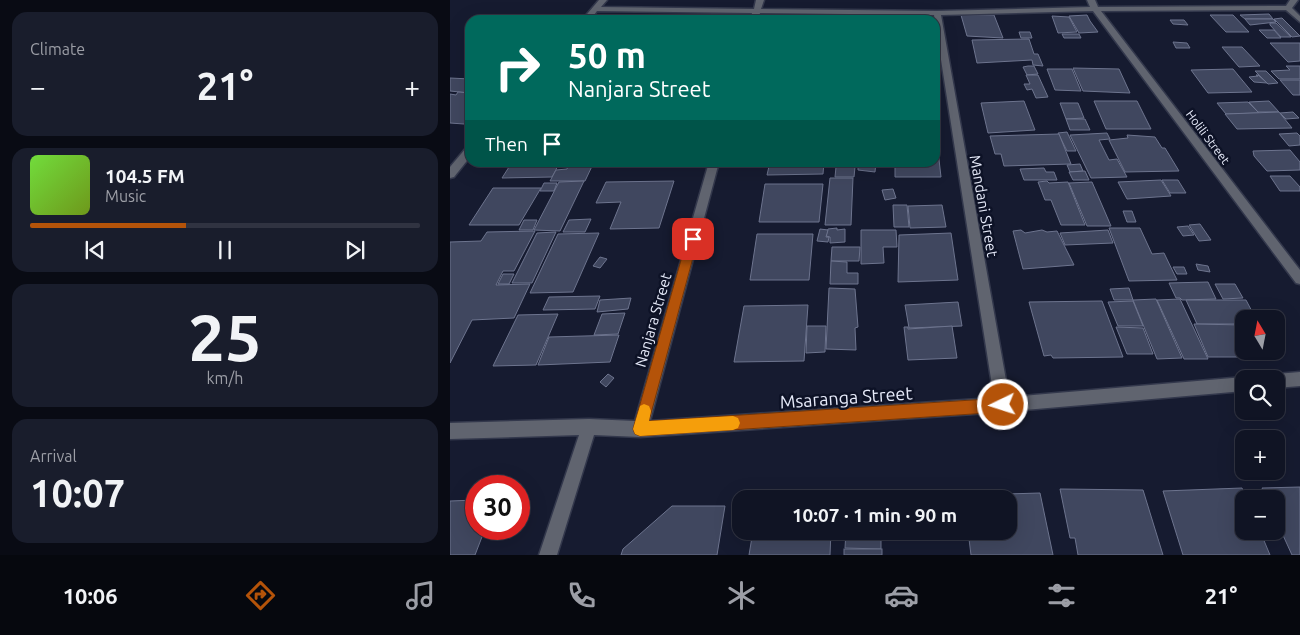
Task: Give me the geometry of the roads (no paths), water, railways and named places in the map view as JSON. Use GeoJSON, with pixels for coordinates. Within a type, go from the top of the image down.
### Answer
{"type":"FeatureCollection","features":[{"type":"Feature","properties":{"kind":"street"},"geometry":{"type":"LineString","coordinates":[[591,15],[603,0]]}},
{"type":"Feature","properties":{"kind":"street"},"geometry":{"type":"LineString","coordinates":[[755,15],[760,0]]}},
{"type":"Feature","properties":{"kind":"street"},"geometry":{"type":"LineString","coordinates":[[1288,8],[1294,0]]}},
{"type":"Feature","properties":{"kind":"street"},"geometry":{"type":"LineString","coordinates":[[596,9],[937,13],[1093,5],[1288,8],[1300,20]]}},
{"type":"Feature","properties":{"kind":"street","name":"Holili Street"},"geometry":{"type":"LineString","coordinates":[[1093,5],[1300,279]]}},
{"type":"Feature","properties":{"kind":"street","name":"Mandani Street"},"geometry":{"type":"LineString","coordinates":[[940,31],[1003,405]]}},
{"type":"Feature","properties":{"kind":"street"},"geometry":{"type":"LineString","coordinates":[[450,174],[465,156]]}},
{"type":"Feature","properties":{"kind":"street","name":"Nanjara Street"},"geometry":{"type":"LineString","coordinates":[[640,429],[713,167]]}},
{"type":"Feature","properties":{"kind":"street"},"geometry":{"type":"LineString","coordinates":[[1285,380],[1300,379]]}},
{"type":"Feature","properties":{"kind":"street","name":"Msaranga Street"},"geometry":{"type":"LineString","coordinates":[[450,431],[589,427],[640,429],[1003,405],[1235,385]]}},
{"type":"Feature","properties":{"kind":"street"},"geometry":{"type":"LineString","coordinates":[[548,555],[589,427]]}}]}
